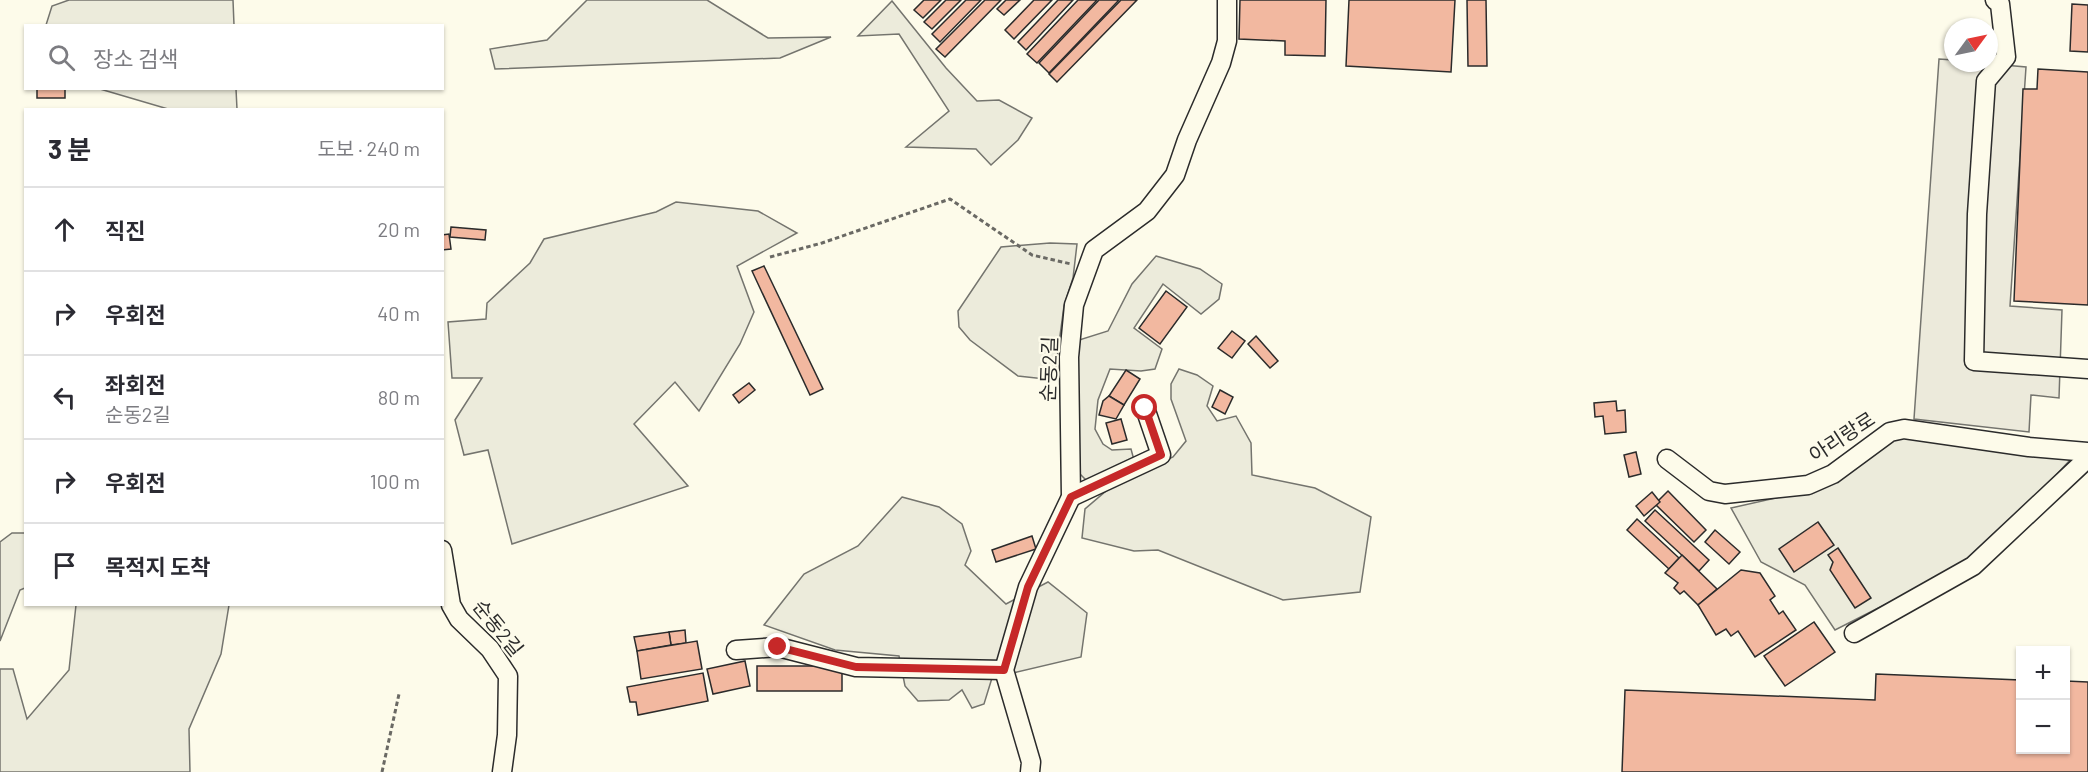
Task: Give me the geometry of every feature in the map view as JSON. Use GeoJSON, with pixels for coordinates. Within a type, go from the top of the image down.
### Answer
{"type":"FeatureCollection","features":[{"type":"Feature","properties":{"kind":"street","name":"순동2길"},"geometry":{"type":"LineString","coordinates":[[1004,670],[1028,587],[1071,497],[1069,357],[1074,305],[1094,250],[1147,211],[1175,174],[1187,140],[1221,63],[1227,41],[1227,0]]}},
{"type":"Feature","properties":{"kind":"street"},"geometry":{"type":"LineString","coordinates":[[1995,0],[2000,4],[2006,57],[1986,81],[1977,214],[1974,361],[2088,369]]}},
{"type":"Feature","properties":{"kind":"street"},"geometry":{"type":"LineString","coordinates":[[1071,497],[1161,455],[1145,408]]}},
{"type":"Feature","properties":{"kind":"street","name":"아리랑로"},"geometry":{"type":"LineString","coordinates":[[1667,459],[1709,491],[1725,494],[1808,485],[1833,474],[1890,432],[1904,429],[2029,447],[2088,452]]}},
{"type":"Feature","properties":{"kind":"street"},"geometry":{"type":"LineString","coordinates":[[1854,633],[1973,567],[2088,458]]}},
{"type":"Feature","properties":{"kind":"street","name":"순동2길"},"geometry":{"type":"LineString","coordinates":[[444,562],[451,605],[459,618],[490,649],[508,676],[507,735],[502,772]]}},
{"type":"Feature","properties":{"kind":"street"},"geometry":{"type":"LineString","coordinates":[[736,650],[778,647],[856,667],[1004,670],[1030,762],[1030,772]]}},
{"type":"Feature","properties":{"kind":"path"},"geometry":{"type":"LineString","coordinates":[[770,257],[822,243],[950,199],[1032,255],[1087,268]]}},
{"type":"Feature","properties":{"kind":"path"},"geometry":{"type":"LineString","coordinates":[[382,772],[399,694]]}},
{"type":"Feature","properties":{"kind":"shaded area"},"geometry":{"type":"Polygon","coordinates":[[[69,0],[233,0],[234,24],[46,24],[52,6],[69,0]]]}},
{"type":"Feature","properties":{"kind":"shaded area"},"geometry":{"type":"Polygon","coordinates":[[[587,0],[707,0],[768,38],[831,37],[780,58],[495,69],[490,49],[547,40],[587,0]]]}},
{"type":"Feature","properties":{"kind":"shaded area"},"geometry":{"type":"Polygon","coordinates":[[[892,1],[946,68],[977,101],[999,100],[1032,118],[1018,140],[991,165],[976,149],[906,147],[949,111],[899,34],[858,36],[892,1]]]}},
{"type":"Feature","properties":{"kind":"shaded area"},"geometry":{"type":"Polygon","coordinates":[[[1939,59],[1944,59],[1944,72],[1998,72],[1998,65],[2026,67],[2010,306],[2062,310],[2059,398],[2031,395],[2029,432],[1914,419],[1939,59]]]}},
{"type":"Feature","properties":{"kind":"shaded area"},"geometry":{"type":"Polygon","coordinates":[[[103,90],[236,90],[237,108],[165,108],[103,90]]]}},
{"type":"Feature","properties":{"kind":"shaded area"},"geometry":{"type":"Polygon","coordinates":[[[676,202],[758,211],[797,233],[737,266],[754,312],[740,344],[699,411],[675,382],[634,424],[688,486],[512,544],[488,450],[464,455],[455,420],[482,378],[452,378],[448,322],[486,319],[487,303],[530,263],[544,239],[656,212],[676,202]]]}},
{"type":"Feature","properties":{"kind":"shaded area"},"geometry":{"type":"Polygon","coordinates":[[[1050,243],[1077,244],[1073,278],[1064,306],[1054,380],[1018,376],[970,340],[959,327],[958,311],[1001,247],[1050,243]]]}},
{"type":"Feature","properties":{"kind":"shaded area"},"geometry":{"type":"Polygon","coordinates":[[[1156,256],[1200,269],[1222,284],[1219,299],[1201,314],[1163,284],[1134,328],[1162,349],[1155,369],[1141,371],[1110,369],[1098,400],[1095,429],[1103,444],[1112,450],[1131,449],[1134,460],[1087,481],[1080,474],[1076,374],[1079,340],[1108,331],[1132,284],[1156,256]]]}},
{"type":"Feature","properties":{"kind":"shaded area"},"geometry":{"type":"Polygon","coordinates":[[[1179,369],[1197,375],[1213,386],[1207,406],[1217,421],[1236,416],[1251,443],[1252,475],[1315,488],[1371,517],[1360,592],[1283,600],[1158,550],[1134,551],[1082,538],[1085,509],[1112,486],[1173,457],[1186,441],[1171,399],[1171,384],[1179,369]]]}},
{"type":"Feature","properties":{"kind":"shaded area"},"geometry":{"type":"Polygon","coordinates":[[[1895,435],[2071,459],[2016,518],[1969,562],[1835,630],[1805,585],[1761,562],[1731,508],[1824,487],[1895,435]]]}},
{"type":"Feature","properties":{"kind":"shaded area"},"geometry":{"type":"Polygon","coordinates":[[[902,497],[939,507],[962,524],[971,551],[965,565],[1006,604],[1048,582],[1087,613],[1081,657],[992,678],[984,704],[972,708],[962,690],[949,700],[918,701],[905,686],[899,656],[835,650],[764,625],[804,574],[858,546],[902,497]]]}},
{"type":"Feature","properties":{"kind":"shaded area"},"geometry":{"type":"Polygon","coordinates":[[[12,533],[24,533],[24,588],[20,590],[0,641],[0,542],[12,533]]]}},
{"type":"Feature","properties":{"kind":"shaded area"},"geometry":{"type":"Polygon","coordinates":[[[76,606],[229,606],[221,654],[189,729],[190,772],[0,772],[0,669],[13,669],[27,719],[69,670],[76,606]]]}},
{"type":"Feature","properties":{"kind":"building"},"geometry":{"type":"Polygon","coordinates":[[[924,0],[941,0],[923,18],[914,10],[924,0]]]}},
{"type":"Feature","properties":{"kind":"building"},"geometry":{"type":"Polygon","coordinates":[[[946,0],[961,0],[932,29],[924,22],[946,0]]]}},
{"type":"Feature","properties":{"kind":"building"},"geometry":{"type":"Polygon","coordinates":[[[966,0],[981,0],[940,42],[932,34],[966,0]]]}},
{"type":"Feature","properties":{"kind":"building"},"geometry":{"type":"Polygon","coordinates":[[[985,0],[1001,0],[945,57],[936,49],[985,0]]]}},
{"type":"Feature","properties":{"kind":"building"},"geometry":{"type":"Polygon","coordinates":[[[1006,0],[1020,0],[1004,15],[997,9],[1006,0]]]}},
{"type":"Feature","properties":{"kind":"building"},"geometry":{"type":"Polygon","coordinates":[[[1034,0],[1052,0],[1014,39],[1005,30],[1034,0]]]}},
{"type":"Feature","properties":{"kind":"building"},"geometry":{"type":"Polygon","coordinates":[[[1058,0],[1073,0],[1026,50],[1018,42],[1058,0]]]}},
{"type":"Feature","properties":{"kind":"building"},"geometry":{"type":"Polygon","coordinates":[[[1078,0],[1097,0],[1037,63],[1027,54],[1078,0]]]}},
{"type":"Feature","properties":{"kind":"building"},"geometry":{"type":"Polygon","coordinates":[[[1099,0],[1119,0],[1049,73],[1039,63],[1099,0]]]}},
{"type":"Feature","properties":{"kind":"building"},"geometry":{"type":"Polygon","coordinates":[[[1121,0],[1137,0],[1057,82],[1049,74],[1121,0]]]}},
{"type":"Feature","properties":{"kind":"building"},"geometry":{"type":"Polygon","coordinates":[[[1240,0],[1326,0],[1325,56],[1285,55],[1285,41],[1239,39],[1240,0]]]}},
{"type":"Feature","properties":{"kind":"building"},"geometry":{"type":"Polygon","coordinates":[[[1349,0],[1455,0],[1451,72],[1346,66],[1349,0]]]}},
{"type":"Feature","properties":{"kind":"building"},"geometry":{"type":"Polygon","coordinates":[[[1467,0],[1486,0],[1487,66],[1468,66],[1467,0]]]}},
{"type":"Feature","properties":{"kind":"building"},"geometry":{"type":"Polygon","coordinates":[[[2072,4],[2088,5],[2088,52],[2070,51],[2072,4]]]}},
{"type":"Feature","properties":{"kind":"building"},"geometry":{"type":"Polygon","coordinates":[[[2038,69],[2088,72],[2088,305],[2014,301],[2023,89],[2037,89],[2038,69]]]}},
{"type":"Feature","properties":{"kind":"building"},"geometry":{"type":"Polygon","coordinates":[[[37,90],[65,90],[65,98],[37,98],[37,90]]]}},
{"type":"Feature","properties":{"kind":"building"},"geometry":{"type":"Polygon","coordinates":[[[451,227],[486,230],[485,240],[450,237],[451,227]]]}},
{"type":"Feature","properties":{"kind":"building"},"geometry":{"type":"Polygon","coordinates":[[[449,234],[451,249],[444,250],[444,235],[449,234]]]}},
{"type":"Feature","properties":{"kind":"building"},"geometry":{"type":"Polygon","coordinates":[[[764,266],[823,389],[810,395],[752,271],[764,266]]]}},
{"type":"Feature","properties":{"kind":"building"},"geometry":{"type":"Polygon","coordinates":[[[1166,291],[1187,307],[1160,344],[1139,328],[1166,291]]]}},
{"type":"Feature","properties":{"kind":"building"},"geometry":{"type":"Polygon","coordinates":[[[1232,331],[1245,341],[1232,358],[1218,348],[1232,331]]]}},
{"type":"Feature","properties":{"kind":"building"},"geometry":{"type":"Polygon","coordinates":[[[1256,336],[1278,361],[1270,368],[1248,344],[1256,336]]]}},
{"type":"Feature","properties":{"kind":"building"},"geometry":{"type":"Polygon","coordinates":[[[1126,370],[1140,379],[1124,405],[1109,396],[1126,370]]]}},
{"type":"Feature","properties":{"kind":"building"},"geometry":{"type":"Polygon","coordinates":[[[749,383],[755,390],[739,403],[733,395],[749,383]]]}},
{"type":"Feature","properties":{"kind":"building"},"geometry":{"type":"Polygon","coordinates":[[[1220,390],[1233,397],[1225,414],[1212,407],[1220,390]]]}},
{"type":"Feature","properties":{"kind":"building"},"geometry":{"type":"Polygon","coordinates":[[[1109,396],[1124,405],[1116,419],[1099,415],[1103,401],[1109,396]]]}},
{"type":"Feature","properties":{"kind":"building"},"geometry":{"type":"Polygon","coordinates":[[[1616,401],[1617,411],[1625,410],[1626,432],[1605,434],[1603,416],[1595,417],[1594,403],[1616,401]]]}},
{"type":"Feature","properties":{"kind":"building"},"geometry":{"type":"Polygon","coordinates":[[[1121,419],[1127,440],[1112,444],[1106,423],[1121,419]]]}},
{"type":"Feature","properties":{"kind":"building"},"geometry":{"type":"Polygon","coordinates":[[[1636,452],[1641,474],[1629,477],[1624,455],[1636,452]]]}},
{"type":"Feature","properties":{"kind":"building"},"geometry":{"type":"Polygon","coordinates":[[[1668,491],[1706,530],[1694,542],[1655,504],[1668,491]]]}},
{"type":"Feature","properties":{"kind":"building"},"geometry":{"type":"Polygon","coordinates":[[[1652,492],[1660,502],[1644,516],[1636,506],[1652,492]]]}},
{"type":"Feature","properties":{"kind":"building"},"geometry":{"type":"Polygon","coordinates":[[[1655,510],[1709,560],[1699,571],[1645,521],[1655,510]]]}},
{"type":"Feature","properties":{"kind":"building"},"geometry":{"type":"Polygon","coordinates":[[[1637,519],[1679,558],[1669,569],[1627,530],[1637,519]]]}},
{"type":"Feature","properties":{"kind":"building"},"geometry":{"type":"Polygon","coordinates":[[[1818,522],[1834,545],[1794,572],[1779,549],[1818,522]]]}},
{"type":"Feature","properties":{"kind":"building"},"geometry":{"type":"Polygon","coordinates":[[[1715,530],[1740,552],[1729,564],[1705,542],[1715,530]]]}},
{"type":"Feature","properties":{"kind":"building"},"geometry":{"type":"Polygon","coordinates":[[[1032,536],[1036,549],[996,562],[992,550],[1032,536]]]}},
{"type":"Feature","properties":{"kind":"building"},"geometry":{"type":"Polygon","coordinates":[[[1838,548],[1871,598],[1855,608],[1830,570],[1833,562],[1828,555],[1838,548]]]}},
{"type":"Feature","properties":{"kind":"building"},"geometry":{"type":"Polygon","coordinates":[[[1682,555],[1717,589],[1698,605],[1684,591],[1680,594],[1674,588],[1678,583],[1665,573],[1682,555]]]}},
{"type":"Feature","properties":{"kind":"building"},"geometry":{"type":"Polygon","coordinates":[[[1741,570],[1760,573],[1775,596],[1770,600],[1779,614],[1783,611],[1796,630],[1755,657],[1738,631],[1731,636],[1726,629],[1716,635],[1698,605],[1741,570]]]}},
{"type":"Feature","properties":{"kind":"building"},"geometry":{"type":"Polygon","coordinates":[[[1814,622],[1835,652],[1785,686],[1764,656],[1814,622]]]}},
{"type":"Feature","properties":{"kind":"building"},"geometry":{"type":"Polygon","coordinates":[[[685,630],[686,643],[671,645],[669,632],[685,630]]]}},
{"type":"Feature","properties":{"kind":"building"},"geometry":{"type":"Polygon","coordinates":[[[669,632],[671,645],[637,651],[634,637],[669,632]]]}},
{"type":"Feature","properties":{"kind":"building"},"geometry":{"type":"Polygon","coordinates":[[[697,641],[702,669],[641,679],[637,651],[697,641]]]}},
{"type":"Feature","properties":{"kind":"building"},"geometry":{"type":"Polygon","coordinates":[[[745,661],[750,686],[713,694],[707,669],[745,661]]]}},
{"type":"Feature","properties":{"kind":"building"},"geometry":{"type":"Polygon","coordinates":[[[757,666],[842,666],[842,691],[757,691],[757,666]]]}},
{"type":"Feature","properties":{"kind":"building"},"geometry":{"type":"Polygon","coordinates":[[[703,673],[708,701],[638,715],[636,702],[630,702],[627,687],[703,673]]]}},
{"type":"Feature","properties":{"kind":"building"},"geometry":{"type":"Polygon","coordinates":[[[1876,674],[2016,680],[2016,754],[2070,754],[2070,681],[2088,682],[2088,772],[1622,772],[1625,690],[1875,700],[1876,674]]]}},
{"type":"Feature","properties":{"kind":"route"},"geometry":{"type":"LineString","coordinates":[[778,647],[856,667],[1004,670],[1028,587],[1071,497],[1161,455],[1145,408]]}}]}
